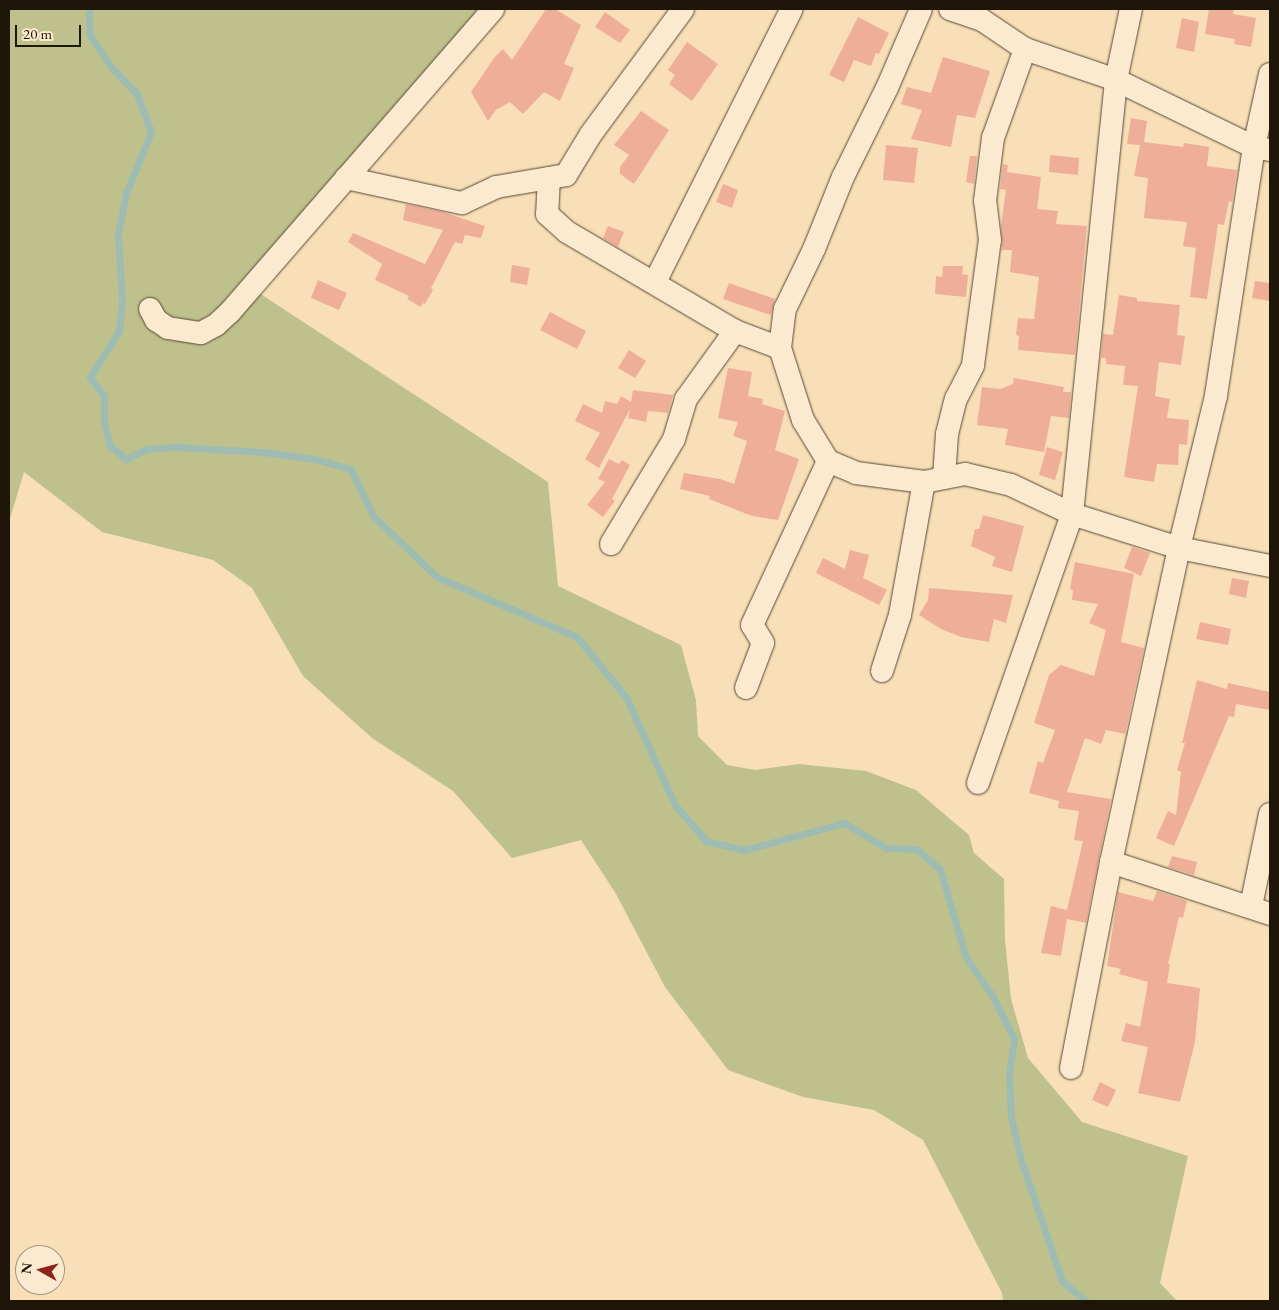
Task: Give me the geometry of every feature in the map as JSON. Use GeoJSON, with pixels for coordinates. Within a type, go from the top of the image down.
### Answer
{"type":"FeatureCollection","features":[{"type":"Feature","properties":{"kind":"street"},"geometry":{"type":"LineString","coordinates":[[150,309],[156,320],[168,328],[201,333],[216,325],[493,9]]}},
{"type":"Feature","properties":{"kind":"street"},"geometry":{"type":"LineString","coordinates":[[346,178],[462,204],[496,187],[566,175],[591,134],[683,9]]}},
{"type":"Feature","properties":{"kind":"street"},"geometry":{"type":"LineString","coordinates":[[655,282],[792,9]]}},
{"type":"Feature","properties":{"kind":"street"},"geometry":{"type":"LineString","coordinates":[[921,9],[887,88],[843,177],[785,309],[780,348],[803,420],[828,461],[856,473],[934,480],[965,474],[1011,486],[1072,514],[1179,548],[1270,566]]}},
{"type":"Feature","properties":{"kind":"street"},"geometry":{"type":"LineString","coordinates":[[950,9],[983,14],[1024,48],[1116,80],[1262,148]]}},
{"type":"Feature","properties":{"kind":"street"},"geometry":{"type":"LineString","coordinates":[[978,783],[1072,514],[1116,80],[1131,9]]}},
{"type":"Feature","properties":{"kind":"street"},"geometry":{"type":"LineString","coordinates":[[882,670],[900,614],[956,400],[974,366],[990,240],[985,201],[993,138],[1024,48]]}},
{"type":"Feature","properties":{"kind":"street"},"geometry":{"type":"LineString","coordinates":[[1071,1068],[1111,862],[1179,548],[1216,396],[1262,148],[1270,74]]}},
{"type":"Feature","properties":{"kind":"street"},"geometry":{"type":"LineString","coordinates":[[549,178],[547,214],[567,232],[630,271],[655,282],[735,331],[780,348]]}},
{"type":"Feature","properties":{"kind":"street"},"geometry":{"type":"LineString","coordinates":[[611,544],[674,438],[686,399],[735,331]]}},
{"type":"Feature","properties":{"kind":"street"},"geometry":{"type":"LineString","coordinates":[[746,688],[763,643],[752,625],[828,461]]}},
{"type":"Feature","properties":{"kind":"street"},"geometry":{"type":"LineString","coordinates":[[1111,862],[1261,910],[1270,814]]}},
{"type":"Feature","properties":{"kind":"green space"},"geometry":{"type":"Polygon","coordinates":[[[9,9],[481,9],[256,291],[548,482],[558,586],[681,645],[696,700],[698,736],[727,765],[755,770],[799,764],[866,771],[916,790],[969,835],[974,853],[1004,879],[1005,940],[1011,999],[1028,1058],[1082,1122],[1188,1156],[1160,1283],[1177,1301],[1003,1301],[1002,1293],[923,1140],[874,1110],[803,1097],[728,1070],[665,987],[616,894],[581,840],[512,858],[453,791],[372,738],[303,676],[252,588],[213,560],[102,532],[24,472],[9,522],[9,9]]]}},
{"type":"Feature","properties":{"kind":"building"},"geometry":{"type":"Polygon","coordinates":[[[546,9],[555,9],[581,25],[564,64],[574,68],[560,101],[544,92],[523,114],[510,102],[496,110],[488,121],[471,92],[494,58],[503,49],[512,60],[546,9]]]}},
{"type":"Feature","properties":{"kind":"building"},"geometry":{"type":"Polygon","coordinates":[[[1209,9],[1234,9],[1233,14],[1256,18],[1251,47],[1234,44],[1235,39],[1205,34],[1209,9]]]}},
{"type":"Feature","properties":{"kind":"building"},"geometry":{"type":"Polygon","coordinates":[[[605,12],[630,30],[620,43],[595,27],[605,12]]]}},
{"type":"Feature","properties":{"kind":"building"},"geometry":{"type":"Polygon","coordinates":[[[858,17],[889,33],[879,54],[876,53],[871,66],[854,60],[844,82],[829,75],[858,17]]]}},
{"type":"Feature","properties":{"kind":"building"},"geometry":{"type":"Polygon","coordinates":[[[1182,18],[1199,22],[1194,52],[1176,48],[1182,18]]]}},
{"type":"Feature","properties":{"kind":"building"},"geometry":{"type":"Polygon","coordinates":[[[687,42],[718,64],[692,101],[669,84],[675,75],[668,70],[687,42]]]}},
{"type":"Feature","properties":{"kind":"building"},"geometry":{"type":"Polygon","coordinates":[[[943,57],[990,71],[975,118],[957,115],[951,147],[911,139],[922,110],[901,104],[907,87],[931,93],[943,57]]]}},
{"type":"Feature","properties":{"kind":"building"},"geometry":{"type":"Polygon","coordinates":[[[641,111],[669,130],[634,184],[620,174],[620,167],[629,155],[614,145],[641,111]]]}},
{"type":"Feature","properties":{"kind":"building"},"geometry":{"type":"Polygon","coordinates":[[[1131,118],[1147,121],[1144,142],[1183,147],[1184,143],[1209,147],[1207,166],[1237,170],[1232,202],[1229,201],[1224,225],[1218,224],[1207,299],[1190,297],[1196,248],[1183,246],[1187,222],[1144,218],[1148,178],[1134,176],[1140,145],[1127,144],[1131,118]]]}},
{"type":"Feature","properties":{"kind":"building"},"geometry":{"type":"Polygon","coordinates":[[[886,145],[918,148],[914,183],[883,180],[886,145]]]}},
{"type":"Feature","properties":{"kind":"building"},"geometry":{"type":"Polygon","coordinates":[[[1050,155],[1079,158],[1078,175],[1049,172],[1050,155]]]}},
{"type":"Feature","properties":{"kind":"building"},"geometry":{"type":"Polygon","coordinates":[[[970,156],[977,156],[974,184],[966,182],[970,156]]]}},
{"type":"Feature","properties":{"kind":"building"},"geometry":{"type":"Polygon","coordinates":[[[1003,164],[1008,165],[1007,172],[1041,177],[1037,209],[1058,211],[1056,224],[1087,226],[1075,355],[1018,350],[1019,336],[1016,335],[1018,318],[1034,319],[1039,277],[1010,272],[1012,250],[1002,250],[1001,225],[1006,190],[1000,189],[1003,164]]]}},
{"type":"Feature","properties":{"kind":"building"},"geometry":{"type":"Polygon","coordinates":[[[723,184],[738,190],[732,208],[716,202],[723,184]]]}},
{"type":"Feature","properties":{"kind":"building"},"geometry":{"type":"Polygon","coordinates":[[[406,204],[443,212],[485,226],[481,238],[465,235],[462,244],[455,242],[431,288],[433,290],[425,304],[423,303],[421,307],[407,299],[409,296],[375,280],[382,264],[348,242],[353,233],[425,264],[443,230],[403,220],[406,204]]]}},
{"type":"Feature","properties":{"kind":"building"},"geometry":{"type":"Polygon","coordinates":[[[608,226],[624,232],[618,247],[603,238],[608,226]]]}},
{"type":"Feature","properties":{"kind":"building"},"geometry":{"type":"Polygon","coordinates":[[[512,265],[530,268],[527,285],[510,282],[512,265]]]}},
{"type":"Feature","properties":{"kind":"building"},"geometry":{"type":"Polygon","coordinates":[[[943,266],[963,266],[962,274],[968,275],[966,297],[935,294],[936,276],[942,277],[943,266]]]}},
{"type":"Feature","properties":{"kind":"building"},"geometry":{"type":"Polygon","coordinates":[[[318,280],[347,293],[339,310],[311,298],[318,280]]]}},
{"type":"Feature","properties":{"kind":"building"},"geometry":{"type":"Polygon","coordinates":[[[1255,281],[1270,283],[1270,301],[1252,298],[1255,281]]]}},
{"type":"Feature","properties":{"kind":"building"},"geometry":{"type":"Polygon","coordinates":[[[729,283],[775,299],[771,315],[723,299],[729,283]]]}},
{"type":"Feature","properties":{"kind":"building"},"geometry":{"type":"Polygon","coordinates":[[[1119,295],[1137,298],[1137,301],[1180,305],[1177,335],[1185,336],[1181,365],[1159,362],[1155,396],[1170,399],[1167,418],[1189,420],[1187,445],[1179,444],[1178,465],[1157,464],[1154,482],[1124,477],[1138,386],[1123,385],[1125,366],[1106,364],[1106,358],[1101,358],[1103,334],[1113,335],[1119,295]]]}},
{"type":"Feature","properties":{"kind":"building"},"geometry":{"type":"Polygon","coordinates":[[[550,312],[586,331],[577,349],[540,330],[550,312]]]}},
{"type":"Feature","properties":{"kind":"building"},"geometry":{"type":"Polygon","coordinates":[[[629,350],[646,361],[635,378],[618,368],[629,350]]]}},
{"type":"Feature","properties":{"kind":"building"},"geometry":{"type":"Polygon","coordinates":[[[728,368],[752,372],[748,396],[763,399],[762,404],[785,411],[775,450],[799,459],[778,520],[752,516],[709,499],[710,496],[680,489],[684,473],[720,479],[734,484],[747,441],[733,436],[738,422],[718,418],[728,368]]]}},
{"type":"Feature","properties":{"kind":"building"},"geometry":{"type":"Polygon","coordinates":[[[1014,378],[1064,387],[1063,392],[1071,392],[1069,418],[1051,416],[1044,452],[1005,445],[1008,429],[977,425],[982,387],[1000,389],[1013,384],[1014,378]]]}},
{"type":"Feature","properties":{"kind":"building"},"geometry":{"type":"Polygon","coordinates":[[[633,390],[673,395],[668,413],[648,411],[646,422],[628,418],[630,409],[599,468],[585,459],[600,433],[575,421],[583,404],[602,413],[605,401],[617,404],[621,396],[631,402],[633,390]]]}},
{"type":"Feature","properties":{"kind":"building"},"geometry":{"type":"Polygon","coordinates":[[[1047,447],[1063,452],[1055,480],[1039,475],[1047,447]]]}},
{"type":"Feature","properties":{"kind":"building"},"geometry":{"type":"Polygon","coordinates":[[[609,459],[619,464],[622,460],[630,465],[612,499],[615,501],[603,517],[587,505],[605,482],[598,479],[609,459]]]}},
{"type":"Feature","properties":{"kind":"building"},"geometry":{"type":"Polygon","coordinates":[[[983,515],[1024,526],[1012,572],[992,566],[995,557],[971,546],[975,529],[979,529],[983,515]]]}},
{"type":"Feature","properties":{"kind":"building"},"geometry":{"type":"Polygon","coordinates":[[[1132,547],[1150,553],[1141,576],[1124,568],[1132,547]]]}},
{"type":"Feature","properties":{"kind":"building"},"geometry":{"type":"Polygon","coordinates":[[[850,550],[869,555],[863,578],[887,590],[879,605],[816,573],[823,558],[845,569],[850,550]]]}},
{"type":"Feature","properties":{"kind":"building"},"geometry":{"type":"Polygon","coordinates":[[[1075,562],[1134,574],[1121,642],[1144,648],[1125,734],[1106,730],[1101,744],[1085,738],[1067,792],[1111,799],[1086,923],[1067,919],[1061,956],[1041,953],[1051,906],[1067,910],[1083,841],[1074,840],[1079,811],[1058,808],[1059,801],[1029,793],[1038,761],[1043,763],[1055,730],[1034,723],[1049,675],[1061,665],[1094,676],[1106,630],[1089,623],[1098,604],[1072,600],[1073,590],[1070,589],[1075,562]]]}},
{"type":"Feature","properties":{"kind":"building"},"geometry":{"type":"Polygon","coordinates":[[[1232,578],[1249,581],[1246,598],[1229,594],[1232,578]]]}},
{"type":"Feature","properties":{"kind":"building"},"geometry":{"type":"Polygon","coordinates":[[[929,588],[1013,595],[1006,623],[994,619],[989,642],[961,637],[941,629],[919,615],[928,600],[929,588]]]}},
{"type":"Feature","properties":{"kind":"building"},"geometry":{"type":"Polygon","coordinates":[[[1200,622],[1231,629],[1228,645],[1196,639],[1200,622]]]}},
{"type":"Feature","properties":{"kind":"building"},"geometry":{"type":"Polygon","coordinates":[[[1197,680],[1227,689],[1228,683],[1270,692],[1270,710],[1236,704],[1234,717],[1229,716],[1174,846],[1156,838],[1168,811],[1176,815],[1181,772],[1177,770],[1185,743],[1182,743],[1197,680]]]}},
{"type":"Feature","properties":{"kind":"building"},"geometry":{"type":"Polygon","coordinates":[[[1172,856],[1197,862],[1194,875],[1168,867],[1172,856]]]}},
{"type":"Feature","properties":{"kind":"building"},"geometry":{"type":"Polygon","coordinates":[[[1157,891],[1187,901],[1183,918],[1179,917],[1168,964],[1170,964],[1167,983],[1200,988],[1195,1042],[1180,1102],[1138,1093],[1148,1047],[1121,1041],[1126,1023],[1140,1027],[1148,982],[1119,974],[1121,969],[1107,966],[1118,892],[1153,901],[1157,891]]]}},
{"type":"Feature","properties":{"kind":"building"},"geometry":{"type":"Polygon","coordinates":[[[1100,1082],[1116,1090],[1108,1107],[1092,1100],[1100,1082]]]}},
{"type":"Feature","properties":{"kind":"waterway"},"geometry":{"type":"LineString","coordinates":[[89,9],[89,34],[112,68],[137,94],[151,132],[126,193],[118,234],[122,302],[119,331],[90,377],[104,396],[104,422],[110,446],[126,459],[146,449],[177,447],[264,452],[315,459],[351,469],[373,516],[437,577],[577,637],[626,697],[675,805],[706,841],[744,850],[844,823],[886,848],[916,849],[940,869],[966,958],[992,995],[1014,1039],[1009,1073],[1011,1117],[1021,1160],[1062,1281],[1086,1301]]}}]}
